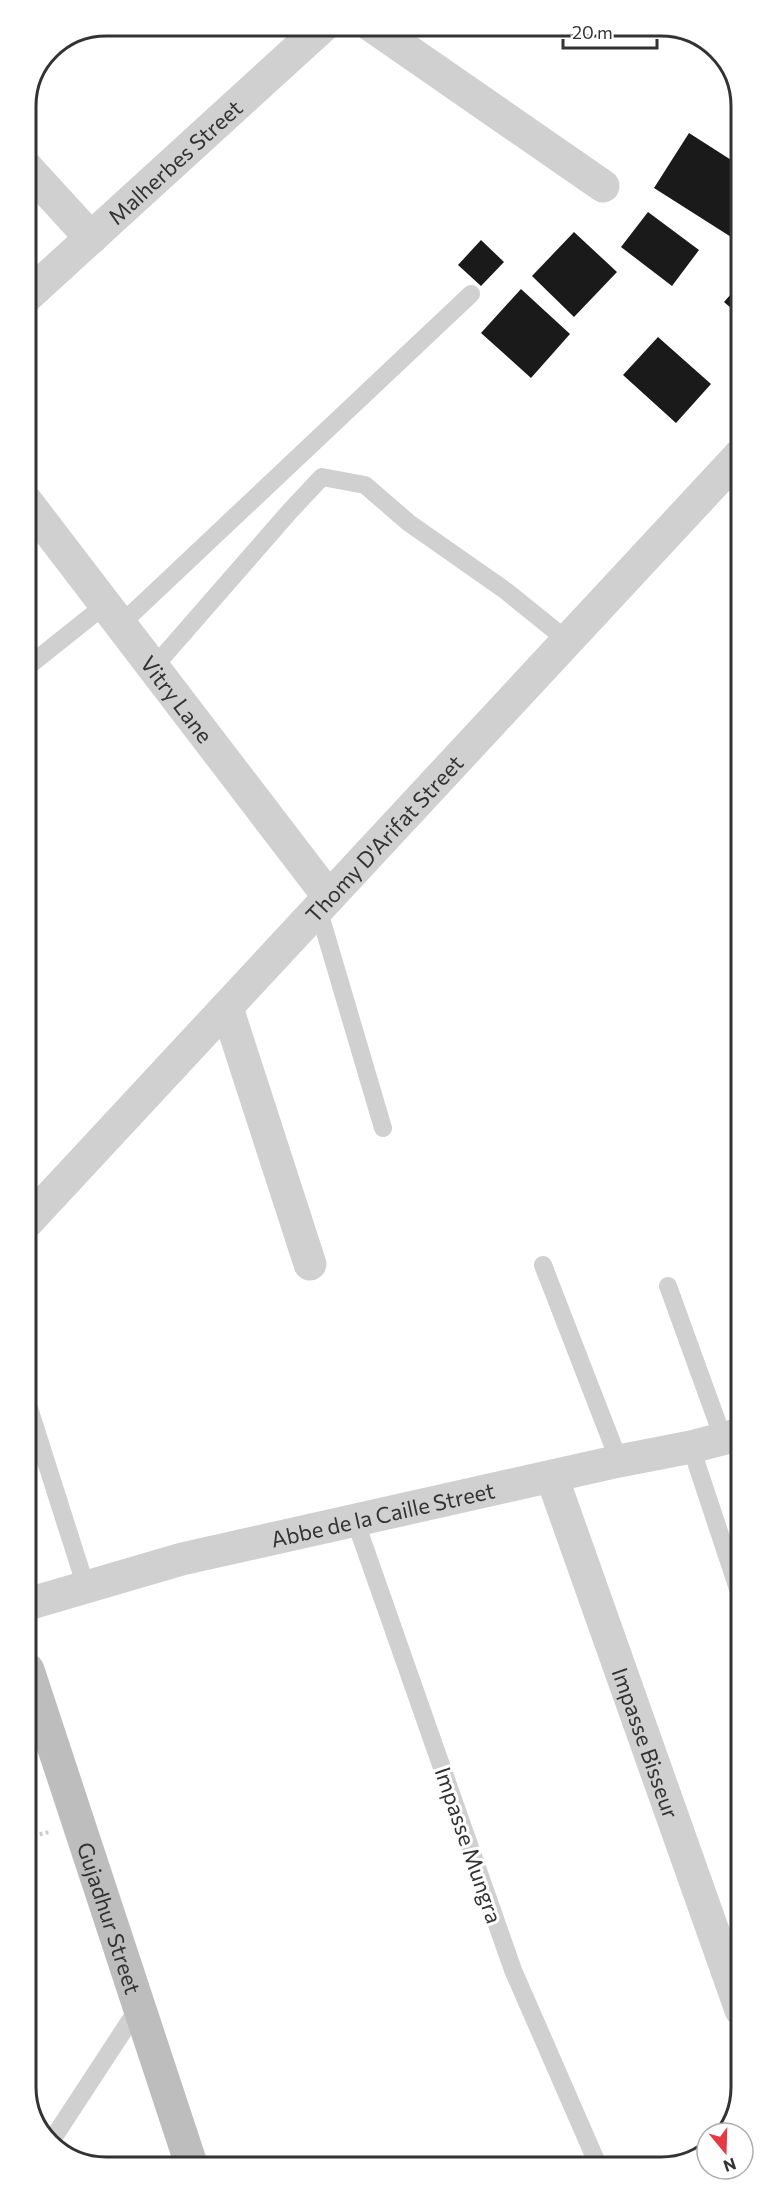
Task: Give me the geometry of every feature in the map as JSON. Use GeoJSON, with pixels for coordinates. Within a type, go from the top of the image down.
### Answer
{"type":"FeatureCollection","features":[{"type":"Feature","properties":{"kind":"street","name":"Malherbes Street"},"geometry":{"type":"LineString","coordinates":[[36,288],[312,36]]}},
{"type":"Feature","properties":{"kind":"street"},"geometry":{"type":"LineString","coordinates":[[386,36],[603,186]]}},
{"type":"Feature","properties":{"kind":"street"},"geometry":{"type":"LineString","coordinates":[[36,178],[91,238]]}},
{"type":"Feature","properties":{"kind":"street","name":"Thomy D'Arifat Street"},"geometry":{"type":"LineString","coordinates":[[36,1212],[731,465]]}},
{"type":"Feature","properties":{"kind":"street","name":"Vitry Lane"},"geometry":{"type":"LineString","coordinates":[[36,514],[153,668],[324,903]]}},
{"type":"Feature","properties":{"kind":"street"},"geometry":{"type":"LineString","coordinates":[[227,1008],[310,1264]]}},
{"type":"Feature","properties":{"kind":"street","name":"Abbe de la Caille Street"},"geometry":{"type":"LineString","coordinates":[[36,1602],[182,1559],[731,1436]]}},
{"type":"Feature","properties":{"kind":"street","name":"Impasse Bisseur"},"geometry":{"type":"LineString","coordinates":[[552,1477],[731,1982]]}},
{"type":"Feature","properties":{"kind":"street","name":"Gujadhur Street"},"geometry":{"type":"LineString","coordinates":[[36,1711],[189,2157]]}},
{"type":"Feature","properties":{"kind":"lane"},"geometry":{"type":"LineString","coordinates":[[36,662],[113,615],[471,294]]}},
{"type":"Feature","properties":{"kind":"lane"},"geometry":{"type":"LineString","coordinates":[[153,668],[322,477],[365,485],[409,523],[506,591],[568,641]]}},
{"type":"Feature","properties":{"kind":"lane"},"geometry":{"type":"LineString","coordinates":[[324,903],[384,1128]]}},
{"type":"Feature","properties":{"kind":"lane"},"geometry":{"type":"LineString","coordinates":[[543,1265],[620,1461]]}},
{"type":"Feature","properties":{"kind":"lane"},"geometry":{"type":"LineString","coordinates":[[668,1286],[731,1434]]}},
{"type":"Feature","properties":{"kind":"lane"},"geometry":{"type":"LineString","coordinates":[[36,1430],[86,1587]]}},
{"type":"Feature","properties":{"kind":"lane"},"geometry":{"type":"LineString","coordinates":[[691,1447],[731,1568]]}},
{"type":"Feature","properties":{"kind":"lane","name":"Impasse Mungra"},"geometry":{"type":"LineString","coordinates":[[355,1520],[513,1970],[595,2157]]}},
{"type":"Feature","properties":{"kind":"lane"},"geometry":{"type":"LineString","coordinates":[[55,2135],[139,2007]]}},
{"type":"Feature","properties":{"kind":"building"},"geometry":{"type":"Polygon","coordinates":[[[689,133],[731,160],[731,237],[654,188],[689,133]]]}},
{"type":"Feature","properties":{"kind":"building"},"geometry":{"type":"Polygon","coordinates":[[[648,212],[699,250],[672,286],[621,247],[648,212]]]}},
{"type":"Feature","properties":{"kind":"building"},"geometry":{"type":"Polygon","coordinates":[[[574,232],[617,272],[574,317],[532,276],[574,232]]]}},
{"type":"Feature","properties":{"kind":"building"},"geometry":{"type":"Polygon","coordinates":[[[481,240],[504,262],[481,286],[458,265],[481,240]]]}},
{"type":"Feature","properties":{"kind":"building"},"geometry":{"type":"Polygon","coordinates":[[[521,289],[570,334],[531,378],[481,333],[521,289]]]}},
{"type":"Feature","properties":{"kind":"building"},"geometry":{"type":"Polygon","coordinates":[[[731,294],[731,308],[724,302],[731,294]]]}},
{"type":"Feature","properties":{"kind":"building"},"geometry":{"type":"Polygon","coordinates":[[[658,337],[711,384],[676,423],[623,375],[658,337]]]}}]}
